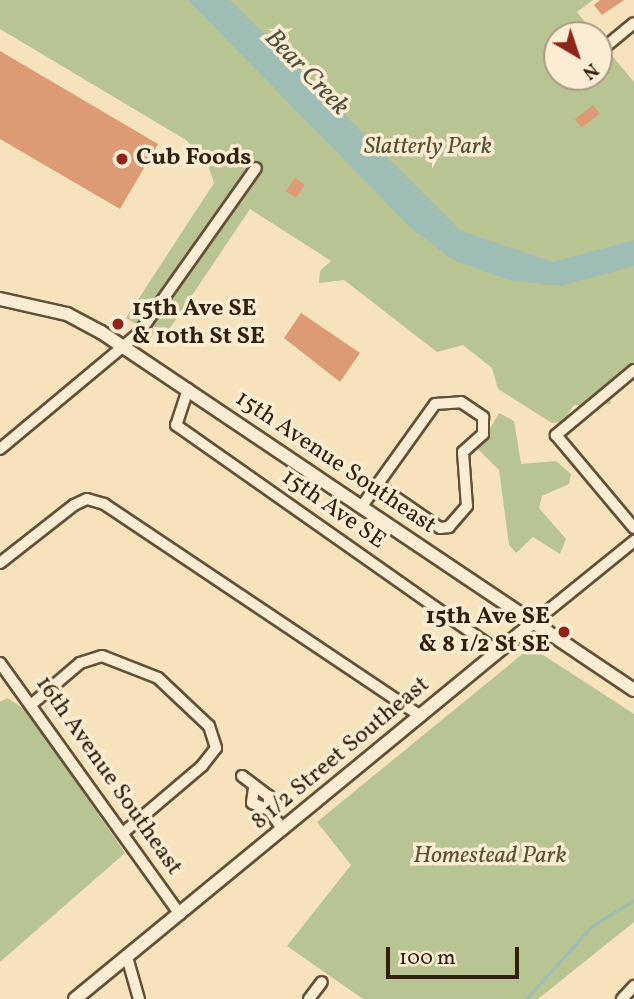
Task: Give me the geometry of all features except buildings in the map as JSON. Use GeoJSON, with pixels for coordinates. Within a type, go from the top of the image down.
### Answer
{"type":"FeatureCollection","features":[{"type":"Feature","properties":{"kind":"main road","name":"15th Avenue Southeast"},"geometry":{"type":"LineString","coordinates":[[0,299],[67,314],[126,347],[634,690]]}},
{"type":"Feature","properties":{"kind":"main road","name":"8 1/2 Street Southeast"},"geometry":{"type":"LineString","coordinates":[[75,999],[534,622]]}},
{"type":"Feature","properties":{"kind":"street"},"geometry":{"type":"LineString","coordinates":[[613,40],[634,23]]}},
{"type":"Feature","properties":{"kind":"street"},"geometry":{"type":"LineString","coordinates":[[0,449],[126,347],[256,168]]}},
{"type":"Feature","properties":{"kind":"street"},"geometry":{"type":"LineString","coordinates":[[634,370],[556,435],[634,528]]}},
{"type":"Feature","properties":{"kind":"street","name":"15th Ave SE"},"geometry":{"type":"LineString","coordinates":[[188,389],[176,425],[498,651]]}},
{"type":"Feature","properties":{"kind":"street"},"geometry":{"type":"LineString","coordinates":[[362,506],[379,486],[435,404],[461,402],[483,416],[483,434],[463,452],[467,506],[449,527],[440,528],[379,486]]}},
{"type":"Feature","properties":{"kind":"street"},"geometry":{"type":"LineString","coordinates":[[0,563],[74,505],[104,503],[421,716]]}},
{"type":"Feature","properties":{"kind":"street","name":"8 1/2 Street Southeast"},"geometry":{"type":"LineString","coordinates":[[534,622],[634,541]]}},
{"type":"Feature","properties":{"kind":"street"},"geometry":{"type":"LineString","coordinates":[[32,704],[80,663],[102,656],[158,678],[209,726],[216,748],[202,766],[123,833]]}},
{"type":"Feature","properties":{"kind":"street","name":"16th Avenue Southeast"},"geometry":{"type":"LineString","coordinates":[[0,663],[32,704],[180,914]]}},
{"type":"Feature","properties":{"kind":"street"},"geometry":{"type":"LineString","coordinates":[[242,776],[254,788],[251,803],[268,810],[282,830]]}},
{"type":"Feature","properties":{"kind":"street"},"geometry":{"type":"LineString","coordinates":[[127,957],[139,999]]}},
{"type":"Feature","properties":{"kind":"street"},"geometry":{"type":"LineString","coordinates":[[309,999],[322,982]]}},
{"type":"Feature","properties":{"kind":"street"},"geometry":{"type":"LineString","coordinates":[[622,999],[634,986]]}},
{"type":"Feature","properties":{"kind":"green space","name":"Slatterly Park"},"geometry":{"type":"Polygon","coordinates":[[[0,0],[593,0],[577,12],[584,21],[543,21],[543,91],[613,91],[613,57],[634,82],[634,363],[607,385],[611,404],[574,405],[563,422],[552,423],[498,389],[492,368],[463,345],[437,352],[344,280],[319,283],[320,271],[331,261],[250,209],[162,340],[126,318],[214,183],[207,162],[186,140],[0,29],[0,0]]]}},
{"type":"Feature","properties":{"kind":"green space"},"geometry":{"type":"Polygon","coordinates":[[[499,413],[514,421],[521,464],[556,461],[571,474],[569,484],[542,496],[539,508],[566,539],[560,554],[533,537],[516,553],[509,545],[499,470],[478,449],[499,413]]]}},
{"type":"Feature","properties":{"kind":"green space","name":"Homestead Park"},"geometry":{"type":"Polygon","coordinates":[[[531,647],[634,714],[634,922],[538,999],[363,999],[287,946],[351,865],[317,822],[531,647]]]}},
{"type":"Feature","properties":{"kind":"green space"},"geometry":{"type":"Polygon","coordinates":[[[7,698],[26,710],[125,853],[0,962],[0,702],[7,698]]]}},
{"type":"Feature","properties":{"kind":"water"},"geometry":{"type":"Polygon","coordinates":[[[188,0],[230,0],[461,231],[553,262],[634,240],[634,266],[561,286],[509,280],[453,260],[411,228],[188,0]]]}},
{"type":"Feature","properties":{"kind":"waterway"},"geometry":{"type":"LineString","coordinates":[[526,999],[592,926],[634,900]]}},
{"type":"Feature","properties":{"kind":"place","name":"Cub Foods"},"geometry":{"type":"Point","coordinates":[122,159]}},
{"type":"Feature","properties":{"kind":"place","name":"15th Ave SE & 10th St SE"},"geometry":{"type":"Point","coordinates":[118,324]}},
{"type":"Feature","properties":{"kind":"place","name":"15th Ave SE & 8 1/2 St SE"},"geometry":{"type":"Point","coordinates":[564,632]}},
{"type":"Feature","properties":{"kind":"water label","name":"Bear Creek"},"geometry":{"type":"Point","coordinates":[306,73]}}]}
